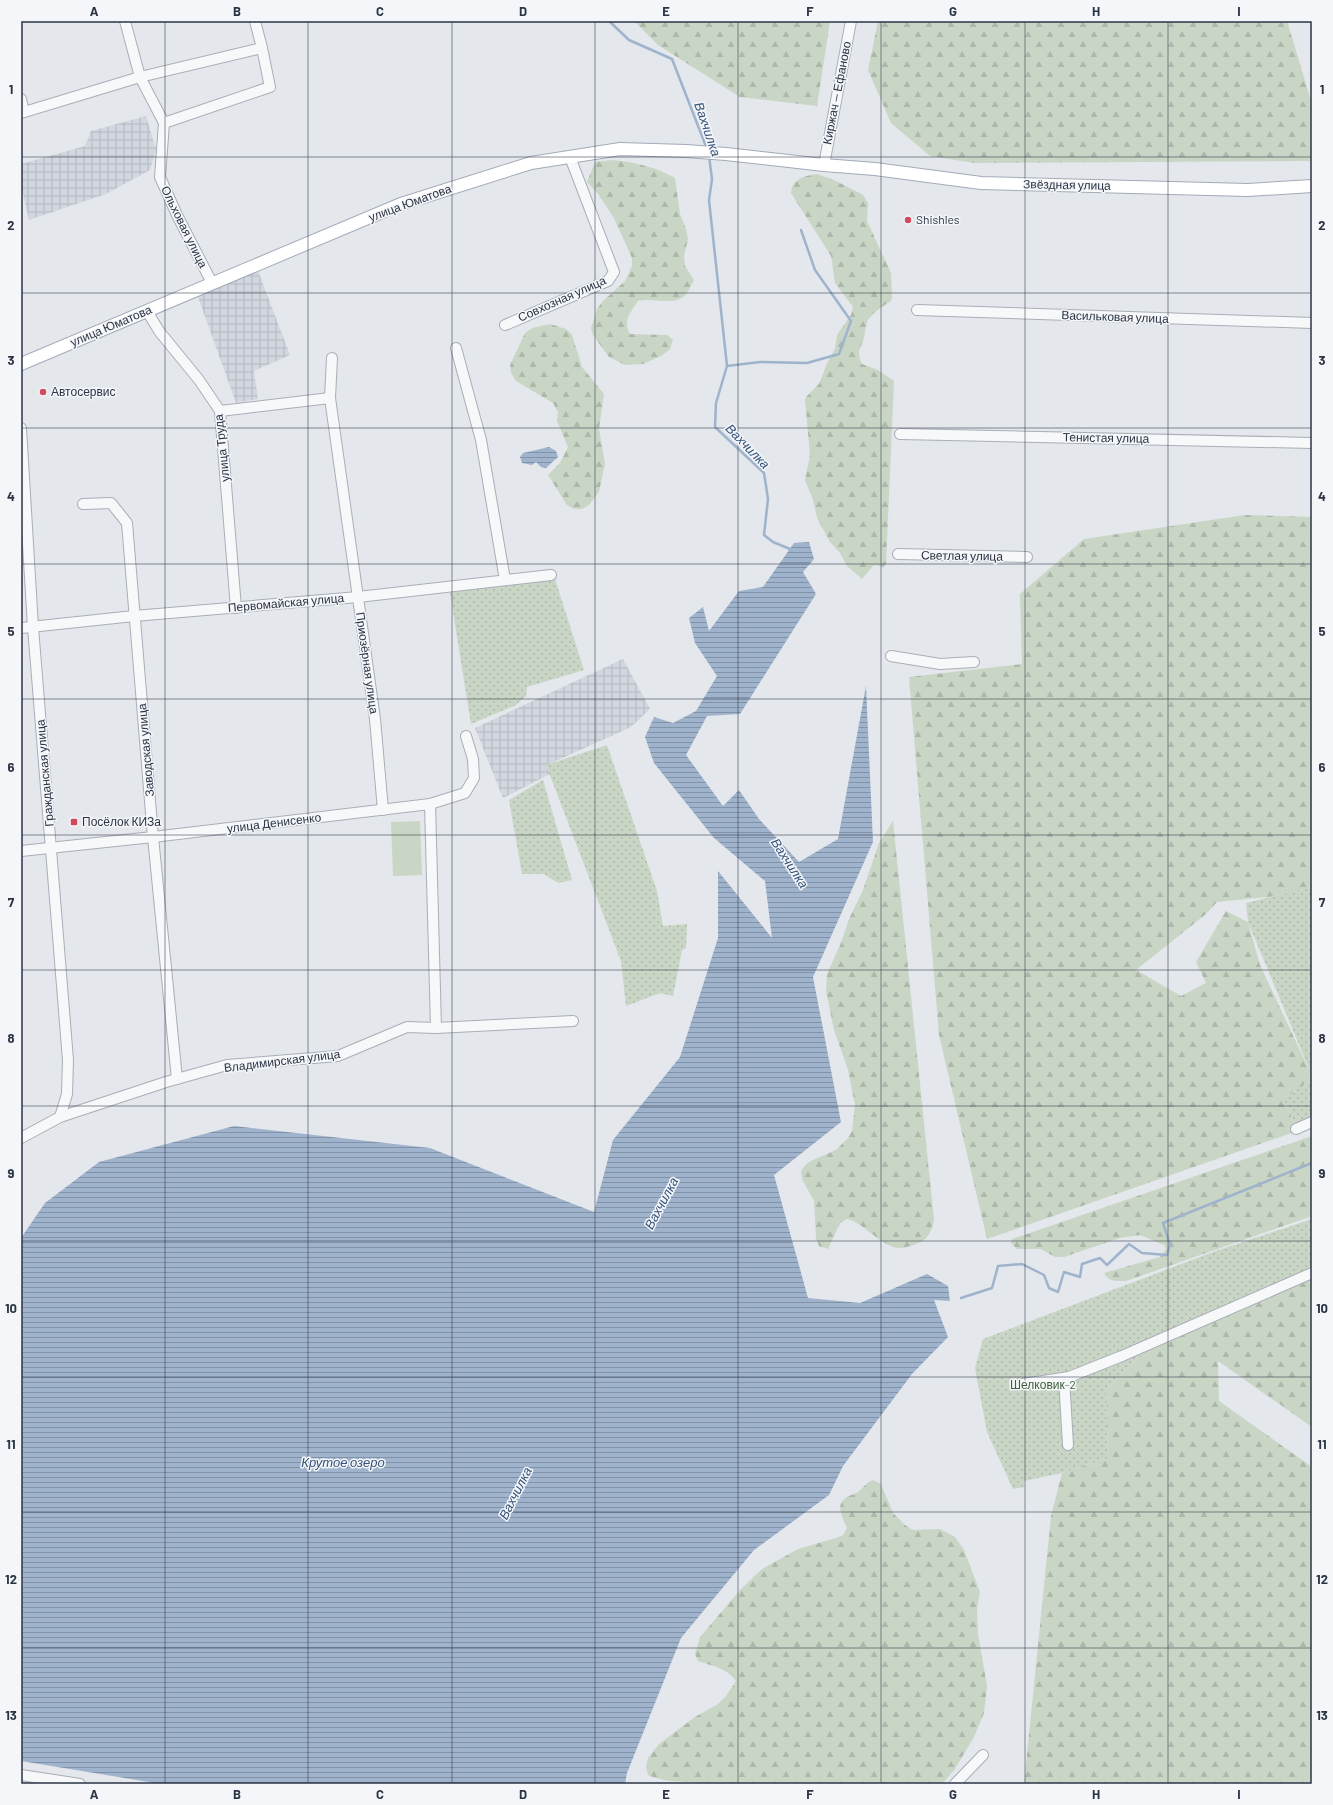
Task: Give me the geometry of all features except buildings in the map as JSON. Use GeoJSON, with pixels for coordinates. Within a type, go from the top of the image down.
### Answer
{"type":"FeatureCollection","features":[{"type":"Feature","properties":{"kind":"main road","name":"улица Юматова"},"geometry":{"type":"LineString","coordinates":[[21,364],[401,204],[531,163],[620,149],[726,154],[824,165]]}},
{"type":"Feature","properties":{"kind":"main road","name":"Звёздная улица"},"geometry":{"type":"LineString","coordinates":[[824,165],[875,169],[981,183],[1248,190],[1312,186]]}},
{"type":"Feature","properties":{"kind":"street"},"geometry":{"type":"LineString","coordinates":[[125,21],[140,77],[164,122],[270,87],[262,48],[254,21]]}},
{"type":"Feature","properties":{"kind":"street","name":"Киржач — Ефаново"},"geometry":{"type":"LineString","coordinates":[[824,165],[851,21]]}},
{"type":"Feature","properties":{"kind":"street"},"geometry":{"type":"LineString","coordinates":[[21,99],[23,112],[140,77],[262,48]]}},
{"type":"Feature","properties":{"kind":"street","name":"Ольховая улица"},"geometry":{"type":"LineString","coordinates":[[164,122],[160,177],[177,215],[212,284]]}},
{"type":"Feature","properties":{"kind":"street","name":"Совхозная улица"},"geometry":{"type":"LineString","coordinates":[[505,325],[608,281],[614,272],[570,157]]}},
{"type":"Feature","properties":{"kind":"street","name":"Васильковая улица"},"geometry":{"type":"LineString","coordinates":[[917,310],[1312,323]]}},
{"type":"Feature","properties":{"kind":"street","name":"улица Труда"},"geometry":{"type":"LineString","coordinates":[[147,311],[159,331],[199,380],[220,411],[236,608]]}},
{"type":"Feature","properties":{"kind":"street"},"geometry":{"type":"LineString","coordinates":[[456,348],[481,440],[505,580]]}},
{"type":"Feature","properties":{"kind":"street","name":"Приозёрная улица"},"geometry":{"type":"LineString","coordinates":[[332,358],[330,398],[375,719],[383,810]]}},
{"type":"Feature","properties":{"kind":"street"},"geometry":{"type":"LineString","coordinates":[[220,411],[330,398]]}},
{"type":"Feature","properties":{"kind":"street","name":"Гражданская улица"},"geometry":{"type":"LineString","coordinates":[[21,428],[33,627],[52,847],[68,1060],[67,1094],[60,1117]]}},
{"type":"Feature","properties":{"kind":"street","name":"Тенистая улица"},"geometry":{"type":"LineString","coordinates":[[900,434],[1312,443]]}},
{"type":"Feature","properties":{"kind":"street","name":"Заводская улица"},"geometry":{"type":"LineString","coordinates":[[83,504],[111,503],[127,523],[153,837],[177,1079]]}},
{"type":"Feature","properties":{"kind":"street","name":"Светлая улица"},"geometry":{"type":"LineString","coordinates":[[898,554],[1027,557]]}},
{"type":"Feature","properties":{"kind":"street","name":"Первомайская улица"},"geometry":{"type":"LineString","coordinates":[[21,628],[134,616],[358,597],[552,575]]}},
{"type":"Feature","properties":{"kind":"street"},"geometry":{"type":"LineString","coordinates":[[891,656],[940,664],[974,662]]}},
{"type":"Feature","properties":{"kind":"street","name":"улица Денисенко"},"geometry":{"type":"LineString","coordinates":[[21,851],[430,804],[466,792],[474,778],[473,759],[466,736]]}},
{"type":"Feature","properties":{"kind":"street"},"geometry":{"type":"LineString","coordinates":[[430,804],[436,1028]]}},
{"type":"Feature","properties":{"kind":"street","name":"Владимирская улица"},"geometry":{"type":"LineString","coordinates":[[21,1138],[60,1117],[177,1079],[227,1066],[338,1056],[407,1027],[436,1028],[573,1021]]}},
{"type":"Feature","properties":{"kind":"street"},"geometry":{"type":"LineString","coordinates":[[1296,1129],[1312,1122]]}},
{"type":"Feature","properties":{"kind":"street"},"geometry":{"type":"LineString","coordinates":[[1016,1385],[1064,1378],[1122,1356],[1312,1273]]}},
{"type":"Feature","properties":{"kind":"street"},"geometry":{"type":"LineString","coordinates":[[1064,1378],[1068,1445]]}},
{"type":"Feature","properties":{"kind":"street"},"geometry":{"type":"LineString","coordinates":[[955,1784],[983,1755]]}},
{"type":"Feature","properties":{"kind":"street"},"geometry":{"type":"LineString","coordinates":[[21,1775],[80,1784]]}},
{"type":"Feature","properties":{"kind":"shaded area"},"geometry":{"type":"Polygon","coordinates":[[[146,116],[156,149],[150,170],[106,194],[29,220],[21,185],[21,164],[85,146],[91,131],[146,116]]]}},
{"type":"Feature","properties":{"kind":"shaded area"},"geometry":{"type":"Polygon","coordinates":[[[258,271],[290,355],[254,371],[258,399],[236,403],[198,297],[258,271]]]}},
{"type":"Feature","properties":{"kind":"shaded area"},"geometry":{"type":"Polygon","coordinates":[[[623,659],[650,709],[631,727],[547,765],[550,774],[503,798],[475,728],[623,659]]]}},
{"type":"Feature","properties":{"kind":"green space"},"geometry":{"type":"Polygon","coordinates":[[[634,21],[830,21],[817,106],[740,97],[658,45],[634,21]]]}},
{"type":"Feature","properties":{"kind":"green space"},"geometry":{"type":"Polygon","coordinates":[[[878,21],[1287,21],[1312,104],[1312,161],[974,163],[930,156],[891,123],[868,70],[878,21]]]}},
{"type":"Feature","properties":{"kind":"green space"},"geometry":{"type":"Polygon","coordinates":[[[612,160],[645,166],[675,178],[680,214],[688,239],[684,256],[685,266],[694,280],[687,293],[679,299],[668,301],[638,301],[628,317],[627,325],[630,334],[667,335],[673,340],[670,349],[661,356],[643,364],[625,365],[609,357],[593,335],[591,328],[597,309],[603,301],[625,281],[632,266],[632,258],[613,216],[598,194],[587,182],[595,162],[612,160]]]}},
{"type":"Feature","properties":{"kind":"green space"},"geometry":{"type":"Polygon","coordinates":[[[817,174],[832,179],[863,195],[868,203],[867,221],[891,273],[891,301],[871,316],[867,322],[864,339],[859,352],[859,357],[862,364],[878,370],[894,381],[886,564],[883,567],[876,565],[873,566],[862,579],[847,566],[840,553],[830,542],[817,518],[813,500],[805,480],[810,455],[805,400],[819,384],[828,361],[835,349],[837,335],[851,315],[853,307],[835,283],[831,256],[791,193],[794,184],[797,181],[804,177],[817,174]]]}},
{"type":"Feature","properties":{"kind":"green space"},"geometry":{"type":"Polygon","coordinates":[[[550,324],[566,329],[572,335],[582,367],[604,394],[599,429],[605,464],[599,492],[589,505],[582,509],[574,509],[567,505],[548,475],[560,463],[568,447],[557,421],[558,412],[553,403],[516,381],[511,373],[510,365],[525,333],[532,328],[550,324]]]}},
{"type":"Feature","properties":{"kind":"green space"},"geometry":{"type":"Polygon","coordinates":[[[1245,515],[1312,517],[1312,887],[1276,896],[1217,902],[1206,914],[1136,970],[1181,996],[1206,983],[1196,962],[1226,911],[1248,922],[1260,965],[1312,1076],[1312,1079],[1284,1099],[1297,1131],[987,1239],[939,1035],[909,677],[1022,664],[1020,594],[1084,539],[1245,515]]]}},
{"type":"Feature","properties":{"kind":"green space"},"geometry":{"type":"Polygon","coordinates":[[[555,579],[584,670],[527,687],[526,696],[516,705],[471,724],[450,593],[501,583],[555,579]]]}},
{"type":"Feature","properties":{"kind":"green space"},"geometry":{"type":"Polygon","coordinates":[[[607,745],[657,891],[663,926],[687,924],[686,948],[682,950],[673,996],[660,993],[626,1006],[621,961],[546,765],[607,745]]]}},
{"type":"Feature","properties":{"kind":"green space"},"geometry":{"type":"Polygon","coordinates":[[[543,780],[572,880],[558,883],[544,874],[522,874],[509,800],[543,780]]]}},
{"type":"Feature","properties":{"kind":"green space"},"geometry":{"type":"Polygon","coordinates":[[[420,821],[422,875],[393,876],[391,822],[420,821]]]}},
{"type":"Feature","properties":{"kind":"green space"},"geometry":{"type":"Polygon","coordinates":[[[893,821],[934,1220],[930,1232],[923,1241],[901,1248],[888,1244],[854,1221],[847,1219],[840,1223],[828,1249],[819,1246],[816,1238],[814,1201],[802,1179],[801,1171],[806,1164],[836,1150],[848,1138],[852,1131],[855,1105],[848,1070],[834,1030],[826,991],[827,974],[841,943],[849,919],[863,890],[879,843],[893,821]]]}},
{"type":"Feature","properties":{"kind":"green space"},"geometry":{"type":"Polygon","coordinates":[[[1312,887],[1312,1076],[1248,922],[1246,903],[1312,887]]]}},
{"type":"Feature","properties":{"kind":"green space"},"geometry":{"type":"Polygon","coordinates":[[[1312,1079],[1312,1127],[1297,1131],[1284,1099],[1312,1079]]]}},
{"type":"Feature","properties":{"kind":"green space"},"geometry":{"type":"Polygon","coordinates":[[[1312,1136],[1312,1216],[1126,1281],[1116,1281],[1110,1279],[1104,1273],[1160,1257],[1166,1249],[1164,1245],[1140,1235],[1120,1238],[1064,1257],[1055,1257],[1041,1249],[1017,1249],[1011,1243],[1012,1239],[1312,1136]]]}},
{"type":"Feature","properties":{"kind":"green space","name":"Шелковик-2"},"geometry":{"type":"Polygon","coordinates":[[[1312,1219],[1312,1278],[1144,1352],[1106,1390],[1108,1458],[1062,1473],[1024,1481],[1024,1487],[1013,1489],[987,1432],[975,1368],[983,1339],[1213,1252],[1312,1219]]]}},
{"type":"Feature","properties":{"kind":"green space"},"geometry":{"type":"Polygon","coordinates":[[[1312,1278],[1312,1427],[1218,1361],[1219,1401],[1312,1467],[1312,1784],[1024,1784],[1051,1516],[1062,1473],[1108,1458],[1106,1390],[1144,1352],[1312,1278]]]}},
{"type":"Feature","properties":{"kind":"green space"},"geometry":{"type":"Polygon","coordinates":[[[873,1480],[881,1484],[893,1513],[905,1525],[913,1530],[940,1529],[955,1537],[964,1550],[980,1592],[977,1608],[978,1634],[987,1686],[984,1713],[974,1737],[955,1769],[942,1784],[698,1784],[696,1782],[666,1780],[648,1775],[646,1767],[648,1758],[659,1744],[695,1717],[718,1704],[726,1696],[736,1681],[724,1670],[698,1661],[695,1654],[700,1637],[741,1589],[762,1569],[798,1549],[843,1535],[847,1528],[840,1508],[843,1500],[856,1493],[873,1480]]]}},
{"type":"Feature","properties":{"kind":"water"},"geometry":{"type":"Polygon","coordinates":[[[549,447],[556,451],[558,457],[546,468],[541,467],[536,462],[532,465],[522,463],[520,457],[523,453],[549,447]]]}},
{"type":"Feature","properties":{"kind":"water","name":"Крутое озеро"},"geometry":{"type":"Polygon","coordinates":[[[809,542],[814,559],[803,572],[816,594],[740,714],[707,716],[686,755],[723,806],[739,790],[759,819],[799,862],[838,839],[866,686],[873,842],[813,977],[841,1122],[774,1175],[808,1298],[860,1303],[927,1274],[948,1286],[950,1301],[934,1300],[948,1337],[912,1374],[843,1466],[829,1495],[754,1550],[681,1638],[627,1773],[625,1784],[161,1784],[21,1761],[21,1238],[45,1203],[99,1162],[234,1126],[430,1148],[594,1212],[613,1140],[680,1057],[718,938],[718,871],[772,938],[765,881],[714,838],[654,763],[645,737],[654,717],[673,723],[696,711],[717,676],[695,643],[689,618],[703,607],[709,631],[739,591],[763,587],[794,543],[809,542]]]}},
{"type":"Feature","properties":{"kind":"waterway","name":"Вахчилка"},"geometry":{"type":"LineString","coordinates":[[609,21],[629,40],[672,59],[707,149]]}},
{"type":"Feature","properties":{"kind":"waterway","name":"Вахчилка"},"geometry":{"type":"LineString","coordinates":[[709,156],[712,179],[709,200],[727,366],[716,403],[715,427],[764,473],[768,499],[764,535],[773,542],[790,549],[790,551]]}},
{"type":"Feature","properties":{"kind":"waterway"},"geometry":{"type":"LineString","coordinates":[[727,366],[760,362],[807,363],[839,354],[851,321],[815,270],[801,230]]}},
{"type":"Feature","properties":{"kind":"waterway"},"geometry":{"type":"LineString","coordinates":[[961,1298],[992,1288],[998,1266],[1022,1264],[1044,1275],[1049,1288],[1058,1292],[1064,1272],[1080,1277],[1082,1264],[1100,1258],[1107,1265],[1129,1244],[1142,1253],[1167,1255],[1170,1245],[1163,1223],[1312,1163]]}},
{"type":"Feature","properties":{"kind":"place","name":"Shishles"},"geometry":{"type":"Point","coordinates":[908,220]}},
{"type":"Feature","properties":{"kind":"place","name":"Автосервис"},"geometry":{"type":"Point","coordinates":[43,392]}},
{"type":"Feature","properties":{"kind":"place","name":"Посёлок КИЗа"},"geometry":{"type":"Point","coordinates":[74,822]}}]}
